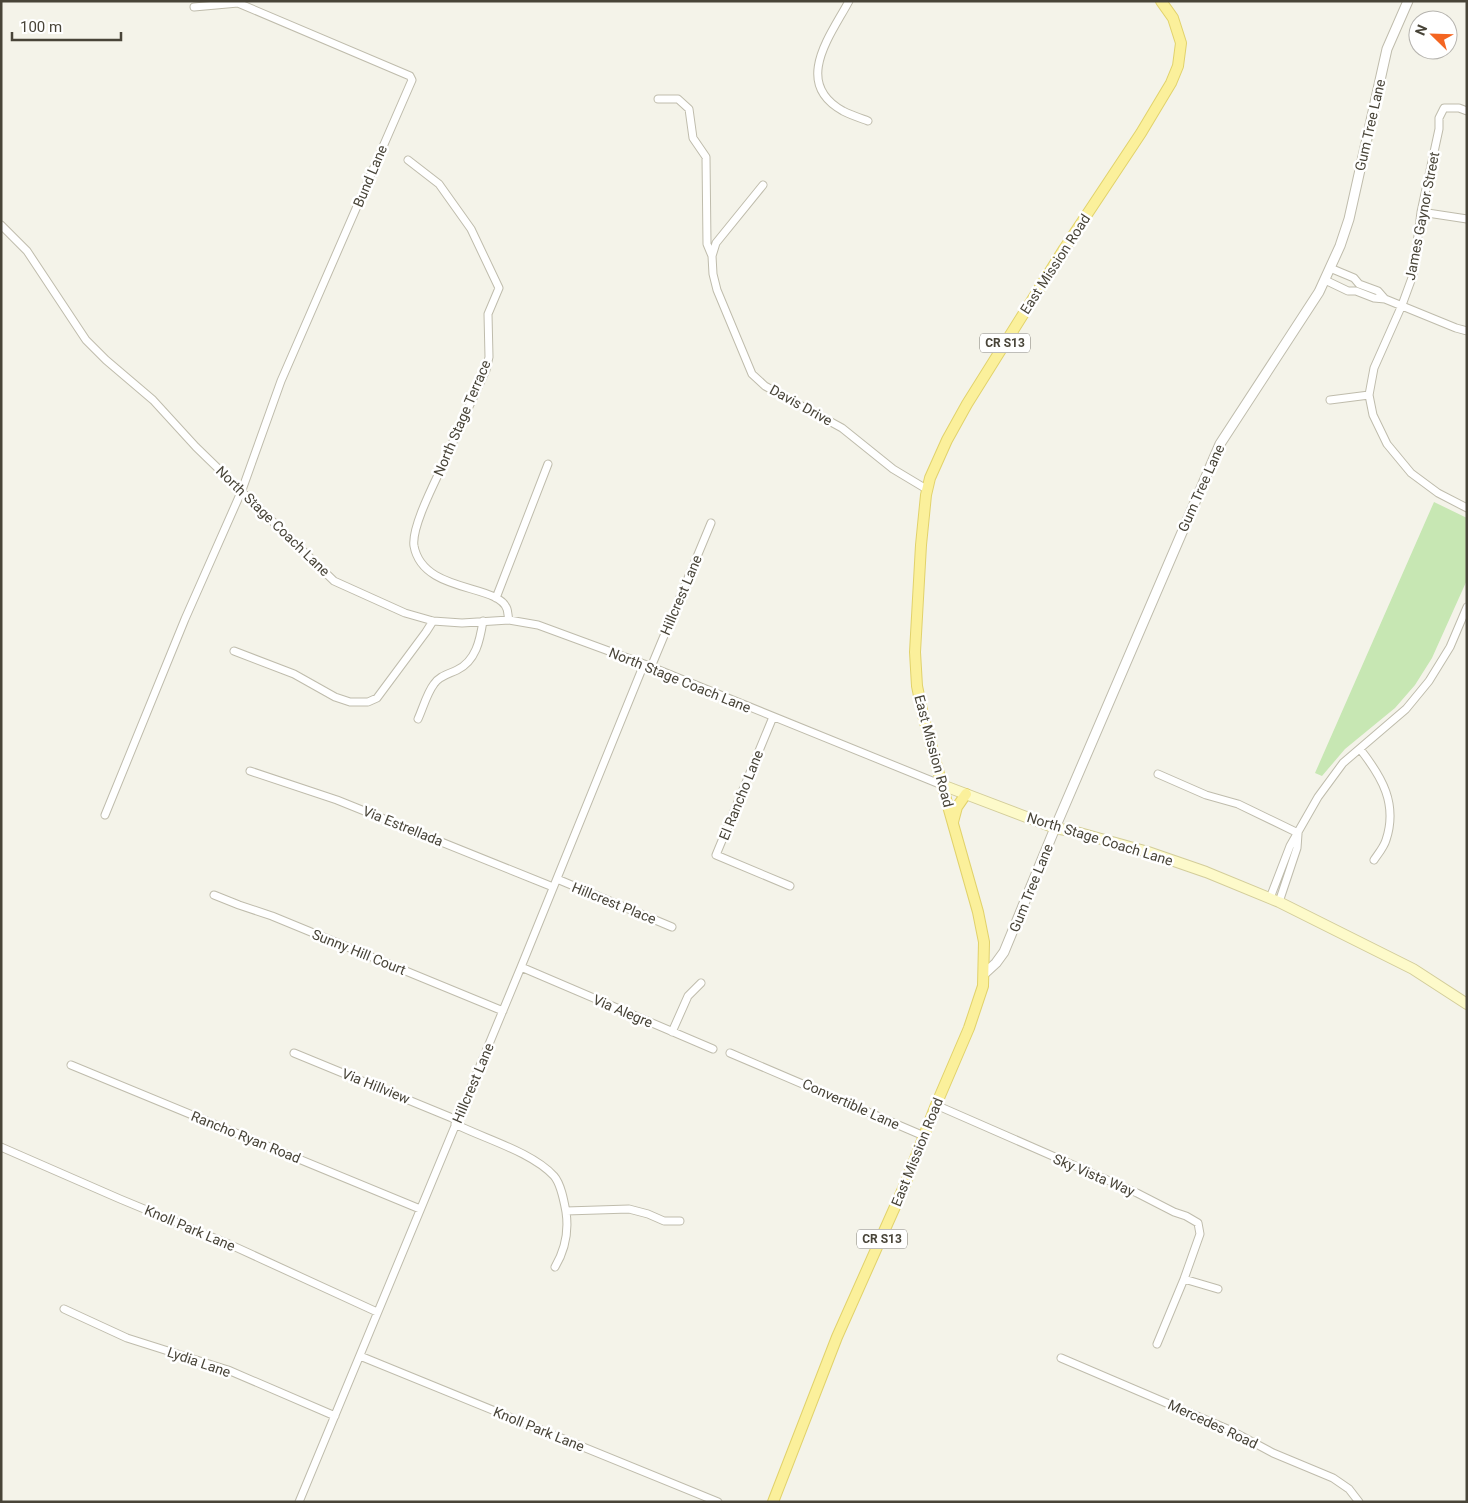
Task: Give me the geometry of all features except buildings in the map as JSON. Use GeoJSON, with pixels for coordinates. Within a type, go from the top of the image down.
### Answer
{"type":"FeatureCollection","features":[{"type":"Feature","properties":{"kind":"main road","name":"East Mission Road"},"geometry":{"type":"LineString","coordinates":[[774,1502],[837,1337],[871,1263],[969,1028],[983,986],[984,942],[978,912],[923,715],[917,686],[915,652],[921,545],[928,490],[937,460],[946,440],[967,404],[1171,83],[1178,66],[1181,43],[1173,18],[1161,1]]}},
{"type":"Feature","properties":{"kind":"main road","name":"North Stage Coach Lane"},"geometry":{"type":"LineString","coordinates":[[942,785],[1055,828],[1148,852],[1206,872],[1274,900],[1413,969],[1467,1004]]}},
{"type":"Feature","properties":{"kind":"main road"},"geometry":{"type":"LineString","coordinates":[[953,823],[957,807],[966,794]]}},
{"type":"Feature","properties":{"kind":"street"},"geometry":{"type":"LineString","coordinates":[[849,1],[826,43],[817,66],[818,80],[823,93],[832,103],[842,110],[868,121]]}},
{"type":"Feature","properties":{"kind":"street","name":"Gum Tree Lane"},"geometry":{"type":"LineString","coordinates":[[984,974],[1004,952],[1055,828],[1220,444],[1319,292],[1340,246],[1349,219],[1387,49],[1408,1]]}},
{"type":"Feature","properties":{"kind":"street","name":"Bund Lane"},"geometry":{"type":"LineString","coordinates":[[194,6],[238,3],[410,76],[412,80],[281,381],[242,490]]}},
{"type":"Feature","properties":{"kind":"street","name":"Davis Drive"},"geometry":{"type":"LineString","coordinates":[[658,99],[678,99],[689,109],[693,138],[706,157],[707,244],[712,256],[713,274],[752,374],[765,386],[842,428],[893,469],[928,490]]}},
{"type":"Feature","properties":{"kind":"street","name":"James Gaynor Street"},"geometry":{"type":"LineString","coordinates":[[1467,111],[1459,108],[1444,108],[1439,118],[1439,129],[1421,212],[1413,275],[1374,368],[1369,395],[1373,415],[1387,444],[1411,473],[1438,492],[1467,508]]}},
{"type":"Feature","properties":{"kind":"street","name":"North Stage Terrace"},"geometry":{"type":"LineString","coordinates":[[408,160],[439,184],[445,192],[471,229],[499,288],[488,314],[489,357],[486,370],[421,515],[414,543],[423,567],[429,573],[496,598]]}},
{"type":"Feature","properties":{"kind":"street"},"geometry":{"type":"LineString","coordinates":[[712,256],[716,243],[763,186]]}},
{"type":"Feature","properties":{"kind":"street"},"geometry":{"type":"LineString","coordinates":[[1421,212],[1467,219]]}},
{"type":"Feature","properties":{"kind":"street","name":"North Stage Coach Lane"},"geometry":{"type":"LineString","coordinates":[[1,225],[27,251],[86,340],[106,360],[153,400],[196,447],[334,581],[405,614],[433,621],[462,623],[508,620],[538,625],[644,664],[942,785]]}},
{"type":"Feature","properties":{"kind":"street"},"geometry":{"type":"LineString","coordinates":[[1330,268],[1354,278],[1359,284],[1378,292],[1384,299]]}},
{"type":"Feature","properties":{"kind":"street"},"geometry":{"type":"LineString","coordinates":[[1325,280],[1348,291],[1356,291],[1374,298],[1384,299],[1456,328],[1467,330]]}},
{"type":"Feature","properties":{"kind":"street"},"geometry":{"type":"LineString","coordinates":[[1330,400],[1369,395]]}},
{"type":"Feature","properties":{"kind":"street"},"geometry":{"type":"LineString","coordinates":[[508,620],[507,609],[504,603],[496,598],[548,464]]}},
{"type":"Feature","properties":{"kind":"street"},"geometry":{"type":"LineString","coordinates":[[105,815],[185,619],[242,490]]}},
{"type":"Feature","properties":{"kind":"street","name":"Hillcrest Lane"},"geometry":{"type":"LineString","coordinates":[[651,667],[711,523]]}},
{"type":"Feature","properties":{"kind":"street"},"geometry":{"type":"LineString","coordinates":[[1274,900],[1297,848],[1298,833],[1323,790],[1343,763],[1406,709],[1429,681],[1450,647],[1467,607]]}},
{"type":"Feature","properties":{"kind":"street"},"geometry":{"type":"LineString","coordinates":[[234,650],[294,674],[336,697],[350,702],[368,702],[377,698],[433,621]]}},
{"type":"Feature","properties":{"kind":"street"},"geometry":{"type":"LineString","coordinates":[[418,719],[434,683],[444,675],[469,663],[481,634],[483,621]]}},
{"type":"Feature","properties":{"kind":"street","name":"Hillcrest Lane"},"geometry":{"type":"LineString","coordinates":[[299,1502],[503,1011],[644,664]]}},
{"type":"Feature","properties":{"kind":"street","name":"El Rancho Lane"},"geometry":{"type":"LineString","coordinates":[[773,717],[716,855],[790,886]]}},
{"type":"Feature","properties":{"kind":"street"},"geometry":{"type":"LineString","coordinates":[[1360,749],[1385,786],[1392,815],[1386,841],[1374,860]]}},
{"type":"Feature","properties":{"kind":"street","name":"Via Estrellada"},"geometry":{"type":"LineString","coordinates":[[250,771],[337,800],[553,887]]}},
{"type":"Feature","properties":{"kind":"street"},"geometry":{"type":"LineString","coordinates":[[1158,774],[1206,795],[1238,804],[1298,833]]}},
{"type":"Feature","properties":{"kind":"street","name":"Hillcrest Place"},"geometry":{"type":"LineString","coordinates":[[557,879],[672,927]]}},
{"type":"Feature","properties":{"kind":"street","name":"Sunny Hill Court"},"geometry":{"type":"LineString","coordinates":[[214,895],[272,916],[503,1011]]}},
{"type":"Feature","properties":{"kind":"street","name":"Via Alegre"},"geometry":{"type":"LineString","coordinates":[[521,967],[713,1049]]}},
{"type":"Feature","properties":{"kind":"street"},"geometry":{"type":"LineString","coordinates":[[672,1032],[688,996],[701,983]]}},
{"type":"Feature","properties":{"kind":"street","name":"Via Hillview"},"geometry":{"type":"LineString","coordinates":[[294,1053],[456,1122],[537,1161],[555,1177],[566,1211],[568,1224],[564,1251],[555,1267]]}},
{"type":"Feature","properties":{"kind":"street","name":"Convertible Lane"},"geometry":{"type":"LineString","coordinates":[[730,1053],[924,1136]]}},
{"type":"Feature","properties":{"kind":"street","name":"Rancho Ryan Road"},"geometry":{"type":"LineString","coordinates":[[71,1065],[420,1210]]}},
{"type":"Feature","properties":{"kind":"street","name":"Sky Vista Way"},"geometry":{"type":"LineString","coordinates":[[936,1105],[971,1122],[1137,1193],[1198,1223],[1200,1234],[1157,1344]]}},
{"type":"Feature","properties":{"kind":"street","name":"Knoll Park Lane"},"geometry":{"type":"LineString","coordinates":[[1,1147],[120,1200],[231,1245],[377,1312]]}},
{"type":"Feature","properties":{"kind":"street"},"geometry":{"type":"LineString","coordinates":[[566,1211],[629,1209],[664,1221],[680,1221]]}},
{"type":"Feature","properties":{"kind":"street"},"geometry":{"type":"LineString","coordinates":[[1184,1279],[1218,1289]]}},
{"type":"Feature","properties":{"kind":"street","name":"Lydia Lane"},"geometry":{"type":"LineString","coordinates":[[64,1309],[127,1338],[228,1370],[334,1416]]}},
{"type":"Feature","properties":{"kind":"street","name":"Knoll Park Lane"},"geometry":{"type":"LineString","coordinates":[[360,1356],[718,1502]]}},
{"type":"Feature","properties":{"kind":"street","name":"Mercedes Road"},"geometry":{"type":"LineString","coordinates":[[1060,1358],[1232,1431],[1273,1453],[1333,1478],[1350,1489],[1359,1502]]}},
{"type":"Feature","properties":{"kind":"green space"},"geometry":{"type":"Polygon","coordinates":[[[1434,502],[1467,518],[1467,580],[1432,658],[1415,685],[1395,708],[1345,749],[1322,776],[1315,773],[1434,502]]]}}]}
